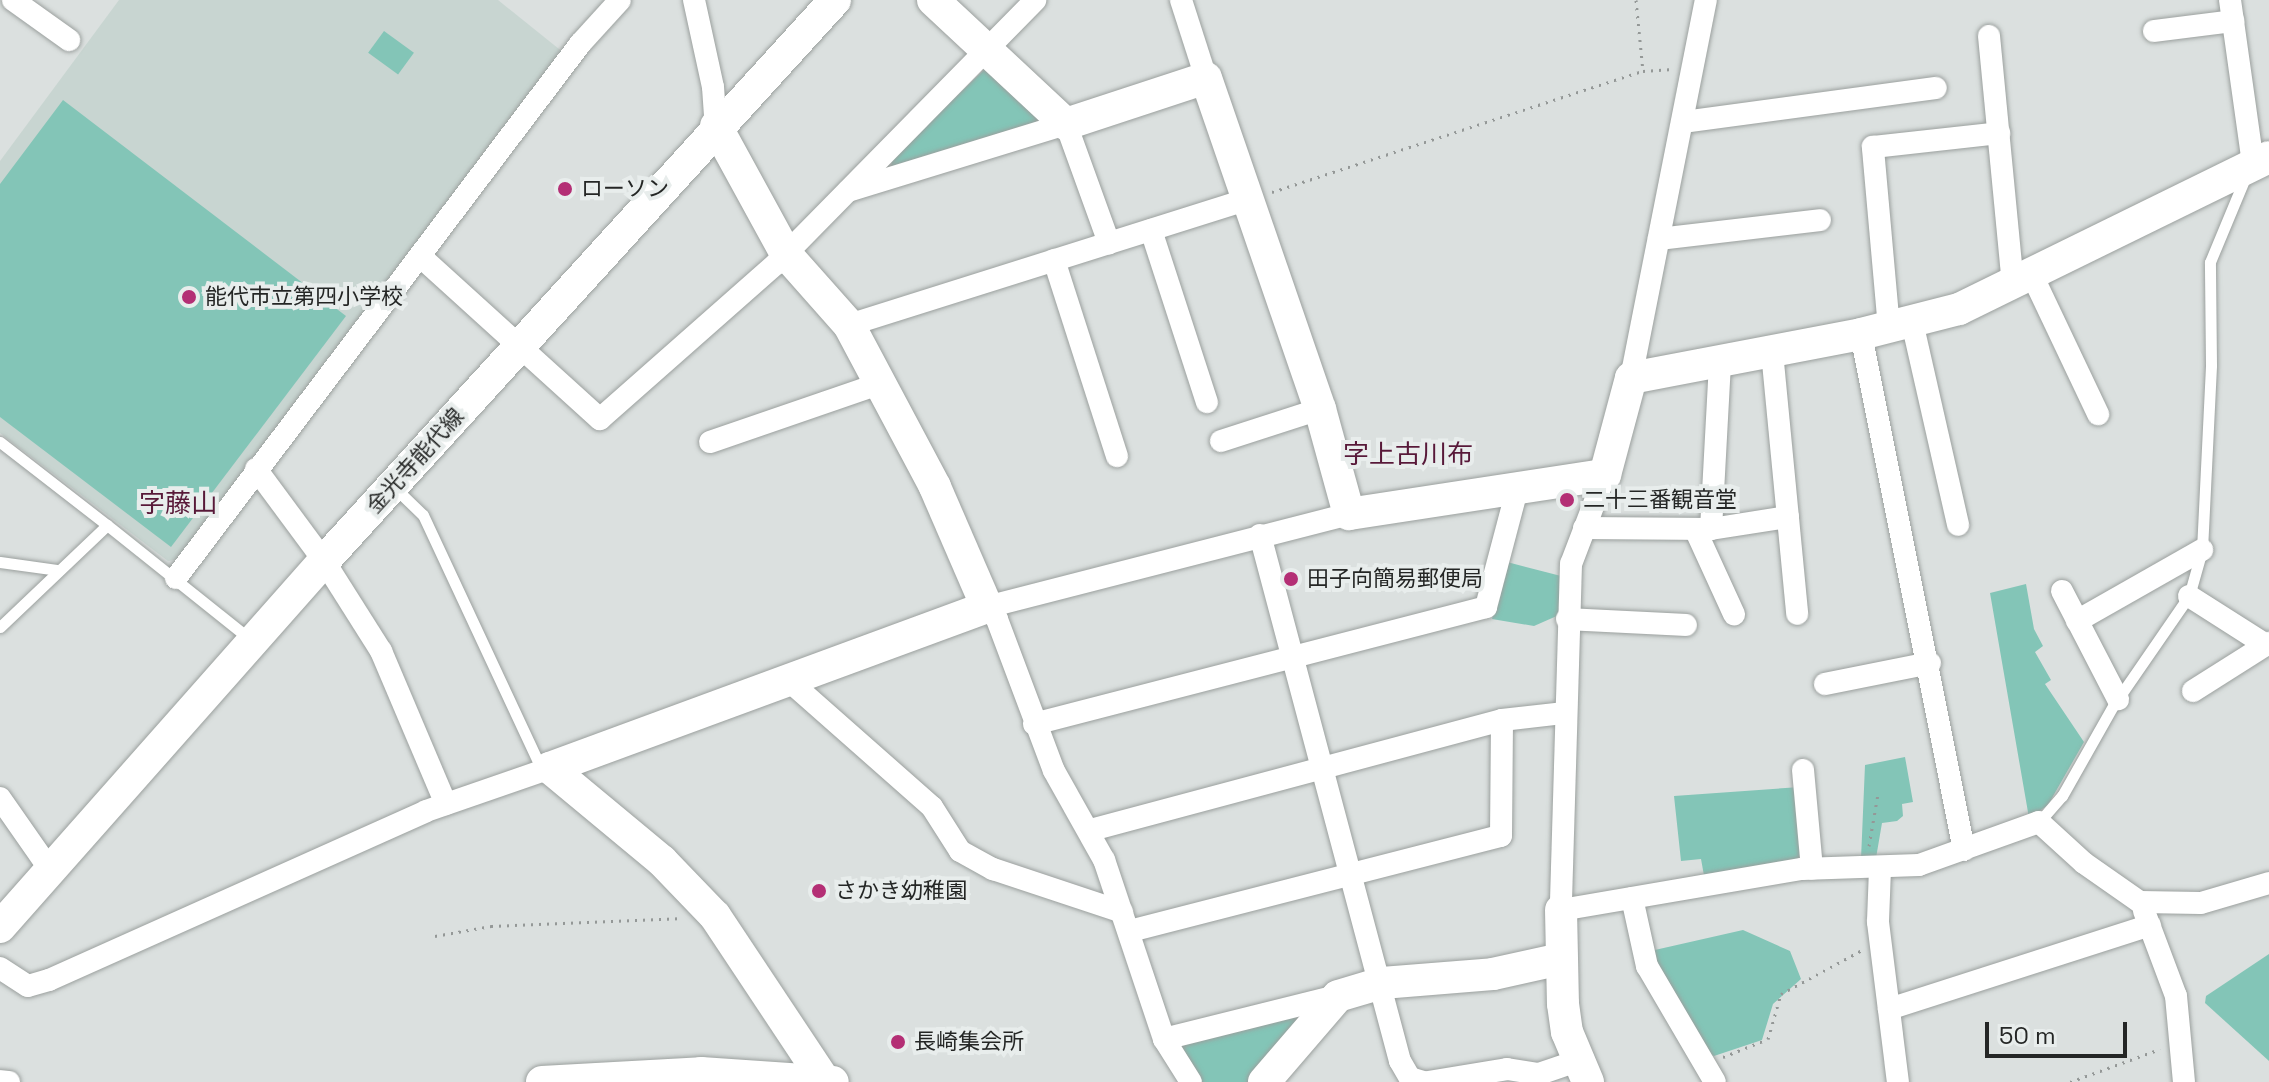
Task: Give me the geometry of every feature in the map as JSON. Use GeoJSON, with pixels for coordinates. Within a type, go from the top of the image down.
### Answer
{"type":"FeatureCollection","features":[{"type":"Feature","properties":{"kind":"street"},"geometry":{"type":"LineString","coordinates":[[13,0],[69,40]]}},
{"type":"Feature","properties":{"kind":"street"},"geometry":{"type":"LineString","coordinates":[[694,0],[713,87],[716,126],[786,254],[849,325],[881,383],[987,607],[997,619],[1054,771],[1091,830],[1126,922],[1164,1039],[1191,1082]]}},
{"type":"Feature","properties":{"kind":"street","name":"金光寺能代線"},"geometry":{"type":"LineString","coordinates":[[0,927],[324,561],[716,126],[835,0]]}},
{"type":"Feature","properties":{"kind":"street"},"geometry":{"type":"LineString","coordinates":[[933,0],[984,53],[1066,124],[1109,243]]}},
{"type":"Feature","properties":{"kind":"street"},"geometry":{"type":"LineString","coordinates":[[420,256],[600,419],[786,254],[1035,0]]}},
{"type":"Feature","properties":{"kind":"street"},"geometry":{"type":"LineString","coordinates":[[1181,0],[1320,409],[1349,514]]}},
{"type":"Feature","properties":{"kind":"street"},"geometry":{"type":"LineString","coordinates":[[1260,535],[1321,769],[1382,983],[1400,1061],[1410,1078],[1425,1082],[1507,1069],[1539,1074],[1582,1072],[1563,1004],[1561,959],[1563,713],[1571,564],[1605,475],[1631,378],[1696,67],[1706,0]]}},
{"type":"Feature","properties":{"kind":"street"},"geometry":{"type":"LineString","coordinates":[[176,578],[256,469],[617,1]]}},
{"type":"Feature","properties":{"kind":"street"},"geometry":{"type":"LineString","coordinates":[[1631,378],[1887,328],[2023,282],[2261,160],[2231,11],[2154,31]]}},
{"type":"Feature","properties":{"kind":"street"},"geometry":{"type":"LineString","coordinates":[[1989,36],[1999,133],[2023,282],[2098,414]]}},
{"type":"Feature","properties":{"kind":"street"},"geometry":{"type":"LineString","coordinates":[[845,192],[1206,78]]}},
{"type":"Feature","properties":{"kind":"street"},"geometry":{"type":"LineString","coordinates":[[1684,122],[1936,88]]}},
{"type":"Feature","properties":{"kind":"street"},"geometry":{"type":"LineString","coordinates":[[1964,850],[1930,663],[1914,614],[1873,147],[1999,133]]}},
{"type":"Feature","properties":{"kind":"street"},"geometry":{"type":"LineString","coordinates":[[849,325],[1249,199]]}},
{"type":"Feature","properties":{"kind":"street"},"geometry":{"type":"LineString","coordinates":[[1659,239],[1820,220]]}},
{"type":"Feature","properties":{"kind":"street"},"geometry":{"type":"LineString","coordinates":[[1151,230],[1207,402]]}},
{"type":"Feature","properties":{"kind":"street"},"geometry":{"type":"LineString","coordinates":[[1054,260],[1117,456]]}},
{"type":"Feature","properties":{"kind":"street"},"geometry":{"type":"LineString","coordinates":[[1887,328],[1958,525]]}},
{"type":"Feature","properties":{"kind":"street"},"geometry":{"type":"LineString","coordinates":[[1772,352],[1797,614]]}},
{"type":"Feature","properties":{"kind":"street"},"geometry":{"type":"LineString","coordinates":[[1720,363],[1703,529],[1734,614]]}},
{"type":"Feature","properties":{"kind":"street"},"geometry":{"type":"LineString","coordinates":[[710,442],[881,383]]}},
{"type":"Feature","properties":{"kind":"street"},"geometry":{"type":"LineString","coordinates":[[1221,441],[1320,409]]}},
{"type":"Feature","properties":{"kind":"street"},"geometry":{"type":"LineString","coordinates":[[256,469],[324,561],[381,651],[446,804]]}},
{"type":"Feature","properties":{"kind":"street"},"geometry":{"type":"LineString","coordinates":[[0,968],[28,986],[49,980],[446,804],[987,607],[1349,514],[1605,475]]}},
{"type":"Feature","properties":{"kind":"street"},"geometry":{"type":"LineString","coordinates":[[1034,724],[1486,607],[1518,486]]}},
{"type":"Feature","properties":{"kind":"street"},"geometry":{"type":"LineString","coordinates":[[1584,528],[1703,529],[1788,517]]}},
{"type":"Feature","properties":{"kind":"street"},"geometry":{"type":"LineString","coordinates":[[2077,621],[2202,550]]}},
{"type":"Feature","properties":{"kind":"street"},"geometry":{"type":"LineString","coordinates":[[2062,591],[2118,699]]}},
{"type":"Feature","properties":{"kind":"street"},"geometry":{"type":"LineString","coordinates":[[2189,596],[2268,644],[2193,691]]}},
{"type":"Feature","properties":{"kind":"street"},"geometry":{"type":"LineString","coordinates":[[1567,619],[1686,625]]}},
{"type":"Feature","properties":{"kind":"street"},"geometry":{"type":"LineString","coordinates":[[1825,684],[1930,663]]}},
{"type":"Feature","properties":{"kind":"street"},"geometry":{"type":"LineString","coordinates":[[787,679],[932,807],[960,851],[993,869],[1126,922],[1351,876],[1501,836],[1502,720]]}},
{"type":"Feature","properties":{"kind":"street"},"geometry":{"type":"LineString","coordinates":[[1091,830],[1502,720],[1563,713]]}},
{"type":"Feature","properties":{"kind":"street"},"geometry":{"type":"LineString","coordinates":[[550,768],[662,861],[715,916],[828,1081]]}},
{"type":"Feature","properties":{"kind":"street"},"geometry":{"type":"LineString","coordinates":[[1803,770],[1812,869]]}},
{"type":"Feature","properties":{"kind":"street"},"geometry":{"type":"LineString","coordinates":[[0,798],[51,871]]}},
{"type":"Feature","properties":{"kind":"street"},"geometry":{"type":"LineString","coordinates":[[1561,910],[1812,869],[1919,865],[2039,822],[2084,863],[2140,902],[2176,996],[2184,1082]]}},
{"type":"Feature","properties":{"kind":"street"},"geometry":{"type":"LineString","coordinates":[[1871,869],[1898,1082]]}},
{"type":"Feature","properties":{"kind":"street"},"geometry":{"type":"LineString","coordinates":[[2140,902],[2201,903],[2269,883]]}},
{"type":"Feature","properties":{"kind":"street"},"geometry":{"type":"LineString","coordinates":[[1632,898],[1647,966],[1709,1072]]}},
{"type":"Feature","properties":{"kind":"street"},"geometry":{"type":"LineString","coordinates":[[1889,1009],[2150,925]]}},
{"type":"Feature","properties":{"kind":"street"},"geometry":{"type":"LineString","coordinates":[[1164,1039],[1382,983],[1493,974],[1561,959]]}},
{"type":"Feature","properties":{"kind":"street"},"geometry":{"type":"LineString","coordinates":[[1264,1082],[1338,996]]}},
{"type":"Feature","properties":{"kind":"street"},"geometry":{"type":"LineString","coordinates":[[542,1082],[687,1073],[828,1081]]}},
{"type":"Feature","properties":{"kind":"street"},"geometry":{"type":"LineString","coordinates":[[0,1081],[9,1082]]}},
{"type":"Feature","properties":{"kind":"lane"},"geometry":{"type":"LineString","coordinates":[[2039,822],[2062,796],[2118,699],[2189,596],[2202,550],[2211,365],[2210,262],[2261,160]]}},
{"type":"Feature","properties":{"kind":"lane"},"geometry":{"type":"LineString","coordinates":[[0,442],[176,578],[253,642]]}},
{"type":"Feature","properties":{"kind":"lane"},"geometry":{"type":"LineString","coordinates":[[393,486],[423,515],[538,762],[550,768]]}},
{"type":"Feature","properties":{"kind":"lane"},"geometry":{"type":"LineString","coordinates":[[0,627],[107,525]]}},
{"type":"Feature","properties":{"kind":"lane"},"geometry":{"type":"LineString","coordinates":[[0,562],[58,570]]}},
{"type":"Feature","properties":{"kind":"path"},"geometry":{"type":"LineString","coordinates":[[1636,0],[1643,71]]}},
{"type":"Feature","properties":{"kind":"path"},"geometry":{"type":"LineString","coordinates":[[1249,199],[1643,71],[1696,67]]}},
{"type":"Feature","properties":{"kind":"path"},"geometry":{"type":"LineString","coordinates":[[1871,869],[1878,794]]}},
{"type":"Feature","properties":{"kind":"path"},"geometry":{"type":"LineString","coordinates":[[435,936],[491,926],[715,916]]}},
{"type":"Feature","properties":{"kind":"path"},"geometry":{"type":"LineString","coordinates":[[1709,1072],[1768,1039],[1781,994],[1880,942]]}},
{"type":"Feature","properties":{"kind":"path"},"geometry":{"type":"LineString","coordinates":[[2070,1082],[2182,1041]]}},
{"type":"Feature","properties":{"kind":"shaded area","name":"能代市立第四小学校"},"geometry":{"type":"Polygon","coordinates":[[[119,0],[498,0],[564,53],[179,559],[168,561],[0,433],[0,161],[119,0]]]}},
{"type":"Feature","properties":{"kind":"green space"},"geometry":{"type":"Polygon","coordinates":[[[384,31],[414,53],[398,75],[368,53],[384,31]]]}},
{"type":"Feature","properties":{"kind":"green space"},"geometry":{"type":"Polygon","coordinates":[[[986,68],[1042,121],[891,170],[892,158],[986,68]]]}},
{"type":"Feature","properties":{"kind":"green space"},"geometry":{"type":"Polygon","coordinates":[[[63,100],[346,316],[171,547],[0,417],[0,184],[63,100]]]}},
{"type":"Feature","properties":{"kind":"green space"},"geometry":{"type":"Polygon","coordinates":[[[1507,562],[1561,576],[1559,615],[1534,626],[1492,619],[1507,562]]]}},
{"type":"Feature","properties":{"kind":"green space"},"geometry":{"type":"Polygon","coordinates":[[[2026,584],[2034,629],[2043,646],[2035,652],[2051,680],[2045,684],[2084,742],[2048,805],[2029,818],[1990,593],[2026,584]]]}},
{"type":"Feature","properties":{"kind":"green space"},"geometry":{"type":"Polygon","coordinates":[[[1905,757],[1913,802],[1902,804],[1903,816],[1897,821],[1882,823],[1876,858],[1861,859],[1865,765],[1905,757]]]}},
{"type":"Feature","properties":{"kind":"green space"},"geometry":{"type":"Polygon","coordinates":[[[1800,787],[1802,861],[1705,881],[1701,859],[1681,861],[1674,796],[1800,787]]]}},
{"type":"Feature","properties":{"kind":"green space"},"geometry":{"type":"Polygon","coordinates":[[[1743,930],[1790,951],[1801,979],[1773,1004],[1762,1040],[1714,1056],[1705,1052],[1646,952],[1743,930]]]}},
{"type":"Feature","properties":{"kind":"green space"},"geometry":{"type":"Polygon","coordinates":[[[2269,954],[2269,1061],[2205,1003],[2206,996],[2269,954]]]}},
{"type":"Feature","properties":{"kind":"green space"},"geometry":{"type":"Polygon","coordinates":[[[1311,1009],[1257,1082],[1197,1082],[1179,1041],[1311,1009]]]}},
{"type":"Feature","properties":{"kind":"place","name":"ローソン"},"geometry":{"type":"Point","coordinates":[565,189]}},
{"type":"Feature","properties":{"kind":"place","name":"能代市立第四小学校"},"geometry":{"type":"Point","coordinates":[189,297]}},
{"type":"Feature","properties":{"kind":"place","name":"二十三番観音堂"},"geometry":{"type":"Point","coordinates":[1567,500]}},
{"type":"Feature","properties":{"kind":"place","name":"田子向簡易郵便局"},"geometry":{"type":"Point","coordinates":[1291,579]}},
{"type":"Feature","properties":{"kind":"place","name":"さかき幼稚園"},"geometry":{"type":"Point","coordinates":[819,891]}},
{"type":"Feature","properties":{"kind":"place","name":"長崎集会所"},"geometry":{"type":"Point","coordinates":[898,1042]}},
{"type":"Feature","properties":{"kind":"district","name":"字上古川布"},"geometry":{"type":"Point","coordinates":[1408,455]}},
{"type":"Feature","properties":{"kind":"district","name":"字藤山"},"geometry":{"type":"Point","coordinates":[178,504]}}]}
